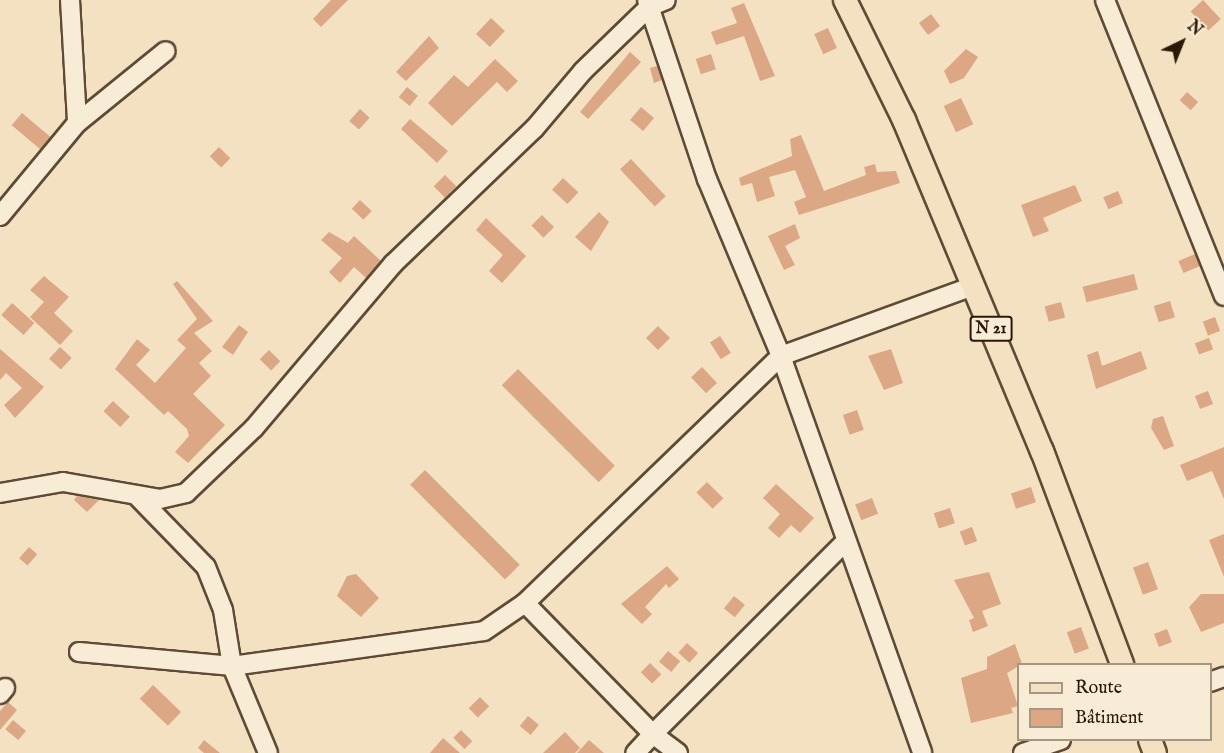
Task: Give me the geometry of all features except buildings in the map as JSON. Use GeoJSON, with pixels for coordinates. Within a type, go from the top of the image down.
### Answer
{"type":"FeatureCollection","features":[{"type":"Feature","properties":{"kind":"main road","name":"N 21"},"geometry":{"type":"LineString","coordinates":[[845,0],[904,120],[1042,451],[1122,663]]}},
{"type":"Feature","properties":{"kind":"street"},"geometry":{"type":"LineString","coordinates":[[70,0],[77,123]]}},
{"type":"Feature","properties":{"kind":"street"},"geometry":{"type":"LineString","coordinates":[[0,494],[63,482],[160,499],[186,493],[254,428],[393,264],[534,129],[583,71],[648,4],[666,0]]}},
{"type":"Feature","properties":{"kind":"street"},"geometry":{"type":"LineString","coordinates":[[1105,0],[1224,296]]}},
{"type":"Feature","properties":{"kind":"street"},"geometry":{"type":"LineString","coordinates":[[648,4],[707,179],[781,356],[845,542],[922,753]]}},
{"type":"Feature","properties":{"kind":"street"},"geometry":{"type":"LineString","coordinates":[[0,216],[77,123],[166,51]]}},
{"type":"Feature","properties":{"kind":"street"},"geometry":{"type":"LineString","coordinates":[[79,652],[232,666],[484,632],[525,603],[781,356],[973,286]]}},
{"type":"Feature","properties":{"kind":"street"},"geometry":{"type":"LineString","coordinates":[[136,495],[206,567],[223,610],[232,666],[268,753]]}},
{"type":"Feature","properties":{"kind":"street"},"geometry":{"type":"LineString","coordinates":[[635,753],[845,542]]}},
{"type":"Feature","properties":{"kind":"street"},"geometry":{"type":"LineString","coordinates":[[525,603],[653,734],[678,753]]}},
{"type":"Feature","properties":{"kind":"street"},"geometry":{"type":"LineString","coordinates":[[1023,753],[1058,741]]}}]}
